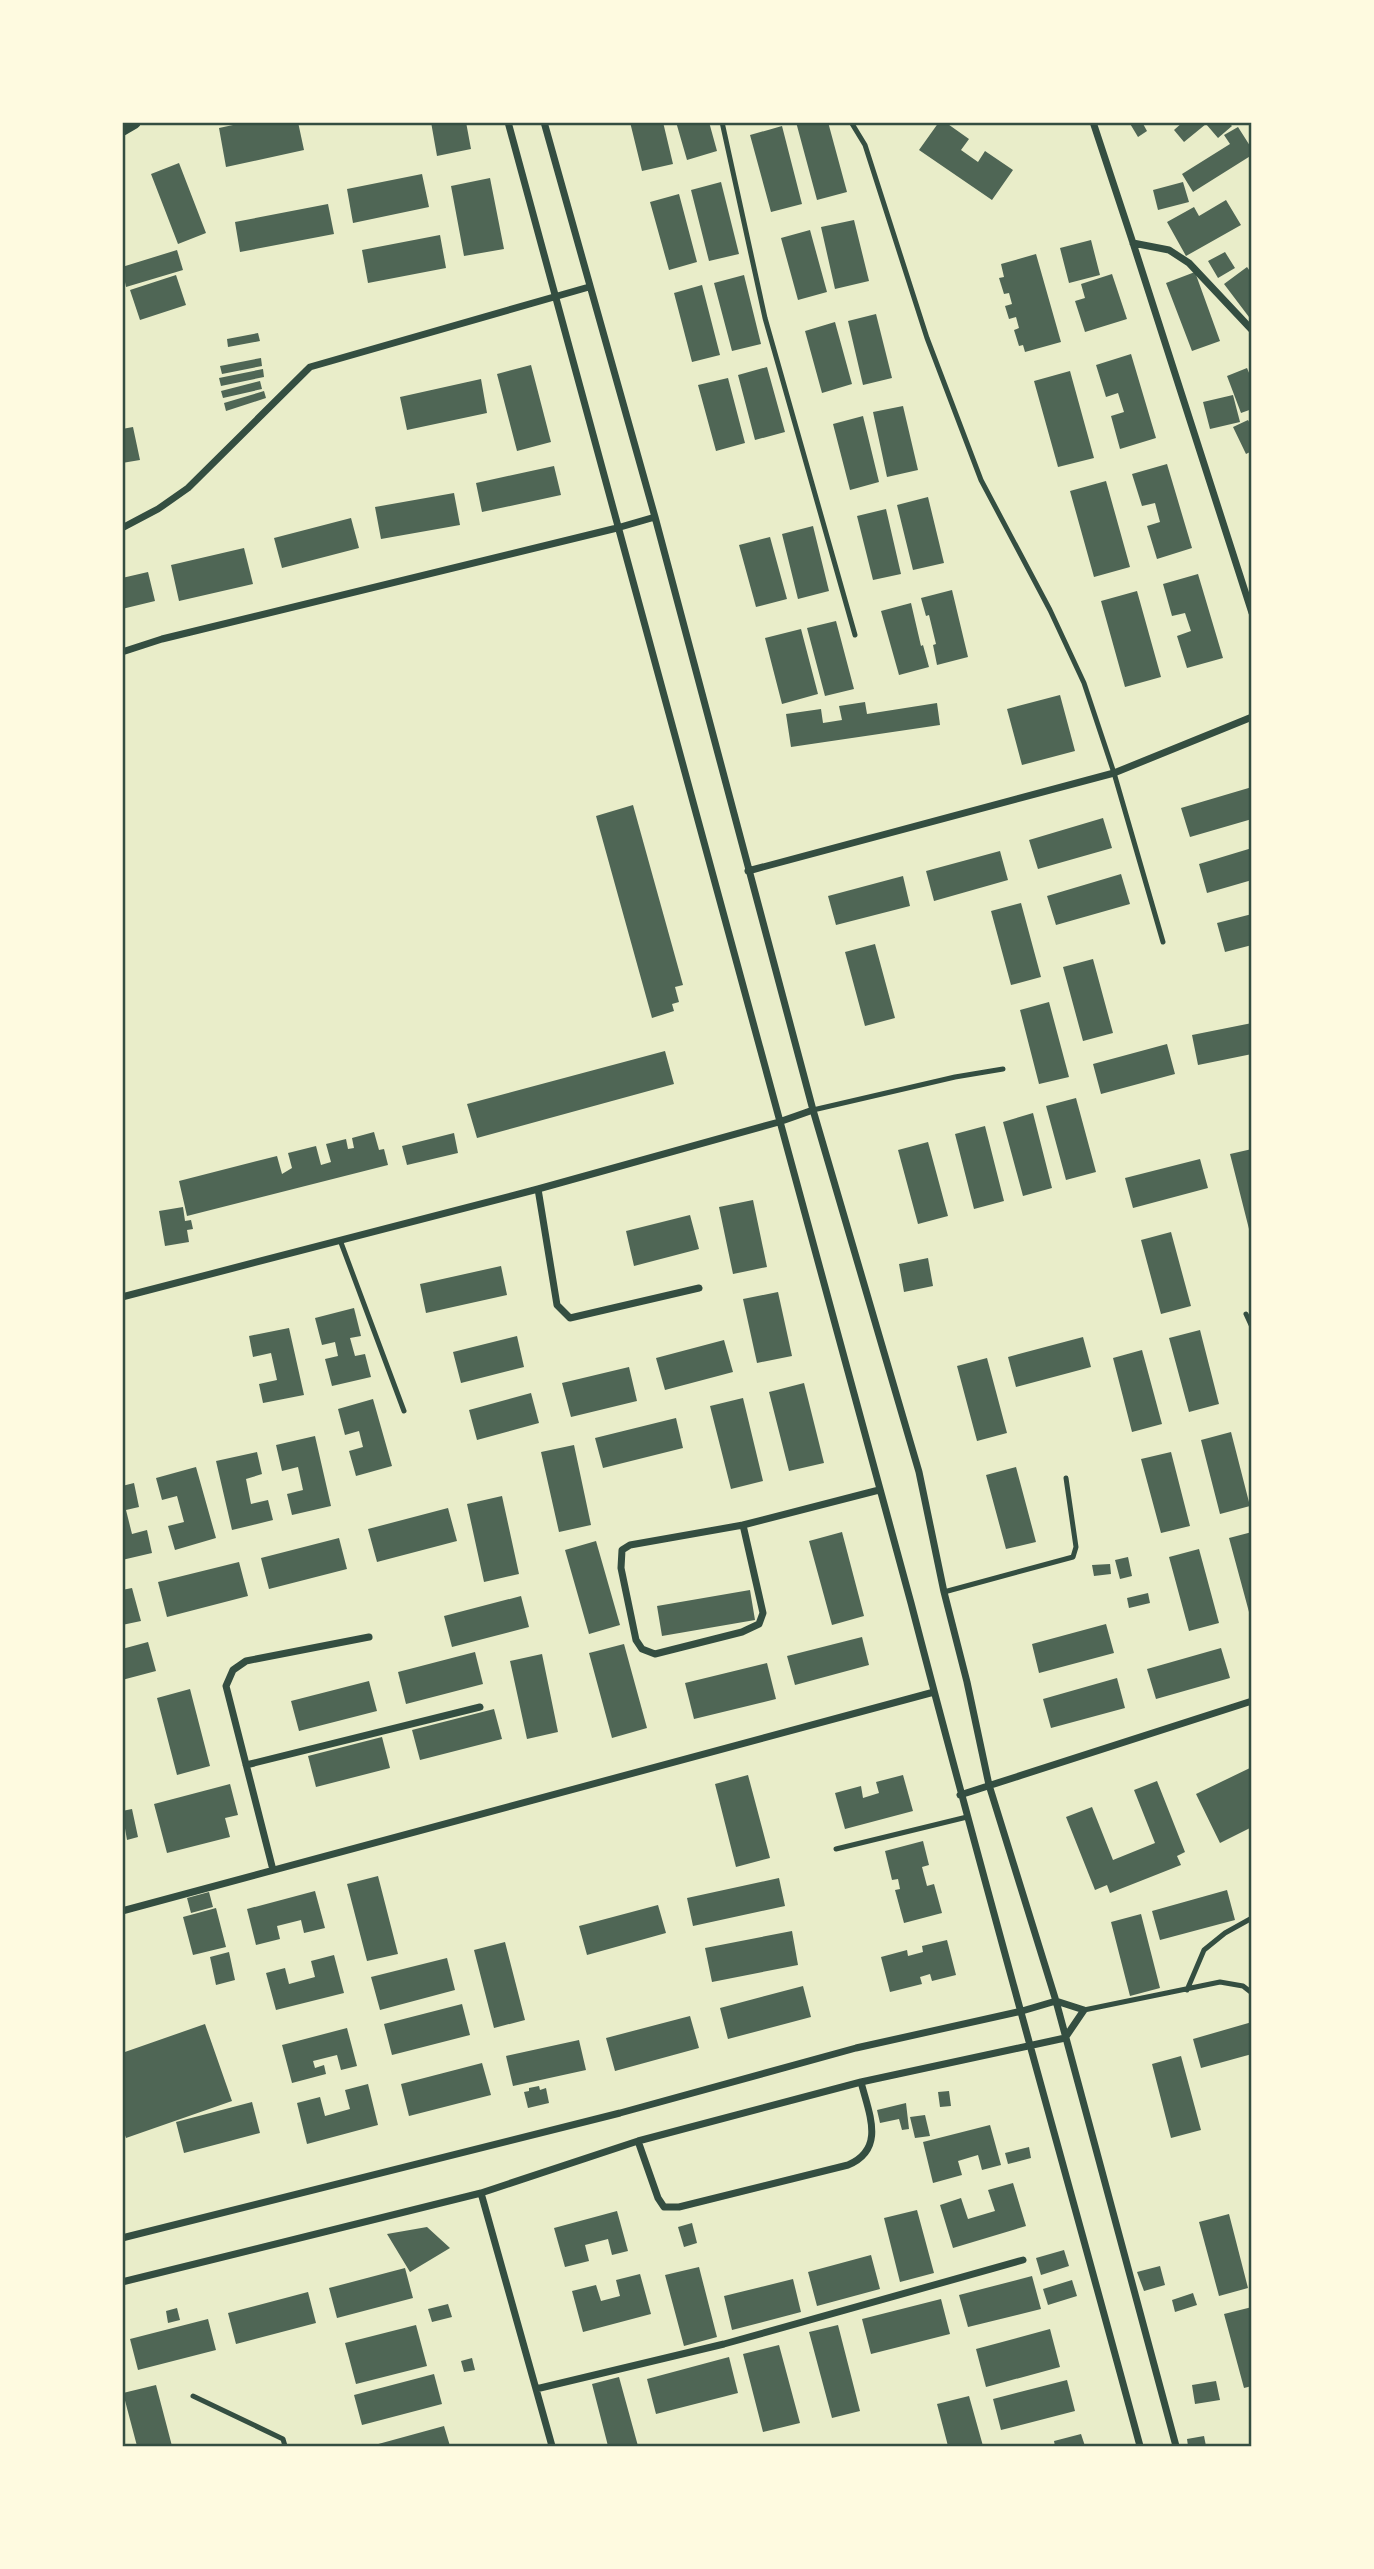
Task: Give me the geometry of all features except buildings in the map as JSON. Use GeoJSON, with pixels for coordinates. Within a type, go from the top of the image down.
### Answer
{"type":"FeatureCollection","features":[{"type":"Feature","properties":{"kind":"main road"},"geometry":{"type":"LineString","coordinates":[[122,129],[134,122]]}},
{"type":"Feature","properties":{"kind":"street"},"geometry":{"type":"LineString","coordinates":[[508,122],[960,1795],[1022,2011],[1140,2446]]}},
{"type":"Feature","properties":{"kind":"street"},"geometry":{"type":"LineString","coordinates":[[544,122],[655,517],[813,1110],[919,1472],[989,1786],[1056,2001],[1176,2446]]}},
{"type":"Feature","properties":{"kind":"street"},"geometry":{"type":"LineString","coordinates":[[1093,122],[1251,613]]}},
{"type":"Feature","properties":{"kind":"street"},"geometry":{"type":"LineString","coordinates":[[1133,243],[1170,250],[1189,263],[1251,330]]}},
{"type":"Feature","properties":{"kind":"street"},"geometry":{"type":"LineString","coordinates":[[122,528],[158,509],[188,488],[310,367],[589,287]]}},
{"type":"Feature","properties":{"kind":"street"},"geometry":{"type":"LineString","coordinates":[[122,652],[162,639],[655,517]]}},
{"type":"Feature","properties":{"kind":"street"},"geometry":{"type":"LineString","coordinates":[[748,871],[1114,773],[1251,717]]}},
{"type":"Feature","properties":{"kind":"street"},"geometry":{"type":"LineString","coordinates":[[122,1297],[538,1189],[779,1122],[813,1110]]}},
{"type":"Feature","properties":{"kind":"street"},"geometry":{"type":"LineString","coordinates":[[538,1189],[557,1305],[570,1318],[699,1288]]}},
{"type":"Feature","properties":{"kind":"street"},"geometry":{"type":"LineString","coordinates":[[743,1525],[764,1613],[759,1624],[742,1632],[654,1654],[642,1649],[636,1640],[621,1568],[622,1550],[630,1545],[743,1525],[879,1490]]}},
{"type":"Feature","properties":{"kind":"street"},"geometry":{"type":"LineString","coordinates":[[273,1870],[226,1686],[233,1670],[246,1661],[369,1637]]}},
{"type":"Feature","properties":{"kind":"street"},"geometry":{"type":"LineString","coordinates":[[122,1911],[934,1692]]}},
{"type":"Feature","properties":{"kind":"street"},"geometry":{"type":"LineString","coordinates":[[960,1795],[1251,1701]]}},
{"type":"Feature","properties":{"kind":"street"},"geometry":{"type":"LineString","coordinates":[[246,1765],[480,1707]]}},
{"type":"Feature","properties":{"kind":"street"},"geometry":{"type":"LineString","coordinates":[[122,2238],[620,2113],[856,2048],[1056,2001],[1084,2010],[1065,2038],[861,2082],[638,2141],[481,2193],[122,2282]]}},
{"type":"Feature","properties":{"kind":"street"},"geometry":{"type":"LineString","coordinates":[[638,2141],[658,2198],[664,2207],[679,2207],[848,2165],[862,2159],[872,2146],[871,2121],[861,2082]]}},
{"type":"Feature","properties":{"kind":"street"},"geometry":{"type":"LineString","coordinates":[[481,2193],[552,2446]]}},
{"type":"Feature","properties":{"kind":"street"},"geometry":{"type":"LineString","coordinates":[[536,2389],[724,2344],[1023,2260]]}},
{"type":"Feature","properties":{"kind":"lane"},"geometry":{"type":"LineString","coordinates":[[722,122],[765,318],[855,635]]}},
{"type":"Feature","properties":{"kind":"lane"},"geometry":{"type":"LineString","coordinates":[[851,122],[866,145],[928,338],[981,480],[1050,610],[1084,682],[1114,773],[1163,942]]}},
{"type":"Feature","properties":{"kind":"lane"},"geometry":{"type":"LineString","coordinates":[[813,1110],[955,1077],[1003,1069]]}},
{"type":"Feature","properties":{"kind":"lane"},"geometry":{"type":"LineString","coordinates":[[340,1240],[404,1411]]}},
{"type":"Feature","properties":{"kind":"lane"},"geometry":{"type":"LineString","coordinates":[[1246,1314],[1251,1326]]}},
{"type":"Feature","properties":{"kind":"lane"},"geometry":{"type":"LineString","coordinates":[[944,1592],[1073,1556],[1076,1547],[1066,1478]]}},
{"type":"Feature","properties":{"kind":"lane"},"geometry":{"type":"LineString","coordinates":[[836,1849],[967,1817]]}},
{"type":"Feature","properties":{"kind":"lane"},"geometry":{"type":"LineString","coordinates":[[1187,1990],[1204,1950],[1225,1933],[1251,1918]]}},
{"type":"Feature","properties":{"kind":"lane"},"geometry":{"type":"LineString","coordinates":[[1084,2010],[1220,1982],[1243,1986],[1251,1993]]}},
{"type":"Feature","properties":{"kind":"lane"},"geometry":{"type":"LineString","coordinates":[[193,2396],[283,2439],[285,2446]]}}]}
